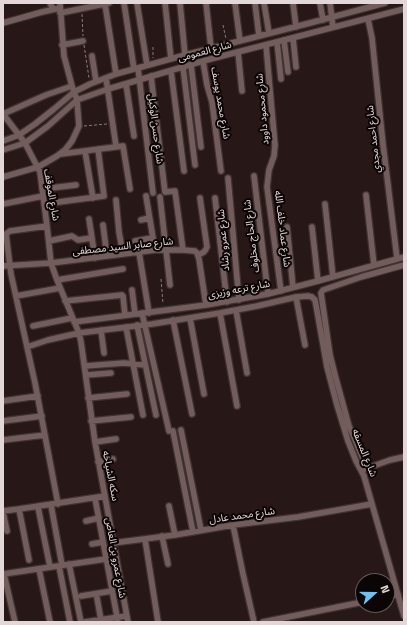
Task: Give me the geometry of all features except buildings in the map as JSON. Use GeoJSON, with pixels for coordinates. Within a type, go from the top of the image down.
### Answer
{"type":"FeatureCollection","features":[{"type":"Feature","properties":{"kind":"street"},"geometry":{"type":"LineString","coordinates":[[50,3],[53,9]]}},
{"type":"Feature","properties":{"kind":"street"},"geometry":{"type":"LineString","coordinates":[[3,23],[53,9],[81,9],[107,3],[116,74]]}},
{"type":"Feature","properties":{"kind":"street","name":"شارع حسن الوكيل"},"geometry":{"type":"LineString","coordinates":[[124,3],[139,80],[154,193]]}},
{"type":"Feature","properties":{"kind":"street"},"geometry":{"type":"LineString","coordinates":[[137,3],[147,65]]}},
{"type":"Feature","properties":{"kind":"street"},"geometry":{"type":"LineString","coordinates":[[165,3],[170,59]]}},
{"type":"Feature","properties":{"kind":"street"},"geometry":{"type":"LineString","coordinates":[[180,3],[185,55]]}},
{"type":"Feature","properties":{"kind":"street"},"geometry":{"type":"LineString","coordinates":[[206,3],[211,48]]}},
{"type":"Feature","properties":{"kind":"street"},"geometry":{"type":"LineString","coordinates":[[235,3],[240,41]]}},
{"type":"Feature","properties":{"kind":"street"},"geometry":{"type":"LineString","coordinates":[[255,3],[259,36]]}},
{"type":"Feature","properties":{"kind":"street"},"geometry":{"type":"LineString","coordinates":[[264,3],[269,33]]}},
{"type":"Feature","properties":{"kind":"street"},"geometry":{"type":"LineString","coordinates":[[293,3],[296,27]]}},
{"type":"Feature","properties":{"kind":"street"},"geometry":{"type":"LineString","coordinates":[[320,3],[323,20]]}},
{"type":"Feature","properties":{"kind":"street"},"geometry":{"type":"LineString","coordinates":[[330,3],[333,27]]}},
{"type":"Feature","properties":{"kind":"street","name":"شارع العمومى"},"geometry":{"type":"LineString","coordinates":[[3,140],[19,135],[54,109],[73,89],[154,63],[385,3]]}},
{"type":"Feature","properties":{"kind":"street"},"geometry":{"type":"LineString","coordinates":[[3,176],[38,168],[60,154],[72,141],[79,126],[77,100],[65,61],[62,45],[60,8]]}},
{"type":"Feature","properties":{"kind":"street","name":"شارع العمومى"},"geometry":{"type":"LineString","coordinates":[[25,143],[77,100],[108,89],[203,61],[404,9]]}},
{"type":"Feature","properties":{"kind":"street","name":"شارع احمد مجدي"},"geometry":{"type":"LineString","coordinates":[[368,19],[372,38],[397,258]]}},
{"type":"Feature","properties":{"kind":"street"},"geometry":{"type":"LineString","coordinates":[[304,25],[305,35]]}},
{"type":"Feature","properties":{"kind":"street"},"geometry":{"type":"LineString","coordinates":[[293,38],[296,67]]}},
{"type":"Feature","properties":{"kind":"street"},"geometry":{"type":"LineString","coordinates":[[284,40],[288,72]]}},
{"type":"Feature","properties":{"kind":"street"},"geometry":{"type":"LineString","coordinates":[[62,45],[83,41]]}},
{"type":"Feature","properties":{"kind":"street"},"geometry":{"type":"LineString","coordinates":[[277,42],[281,79]]}},
{"type":"Feature","properties":{"kind":"street","name":"شارع محمود داوود"},"geometry":{"type":"LineString","coordinates":[[266,45],[275,145],[274,156],[269,170]]}},
{"type":"Feature","properties":{"kind":"street"},"geometry":{"type":"LineString","coordinates":[[194,52],[193,64],[201,147]]}},
{"type":"Feature","properties":{"kind":"street"},"geometry":{"type":"LineString","coordinates":[[238,52],[242,91]]}},
{"type":"Feature","properties":{"kind":"street"},"geometry":{"type":"LineString","coordinates":[[92,56],[93,83]]}},
{"type":"Feature","properties":{"kind":"street","name":"شارع محمد يوسف"},"geometry":{"type":"LineString","coordinates":[[203,61],[206,85],[212,102],[221,171]]}},
{"type":"Feature","properties":{"kind":"street"},"geometry":{"type":"LineString","coordinates":[[183,67],[195,165]]}},
{"type":"Feature","properties":{"kind":"street"},"geometry":{"type":"LineString","coordinates":[[171,71],[184,171]]}},
{"type":"Feature","properties":{"kind":"street"},"geometry":{"type":"LineString","coordinates":[[151,76],[165,192],[175,191],[183,250]]}},
{"type":"Feature","properties":{"kind":"street"},"geometry":{"type":"LineString","coordinates":[[106,78],[116,146]]}},
{"type":"Feature","properties":{"kind":"street"},"geometry":{"type":"LineString","coordinates":[[126,84],[134,136]]}},
{"type":"Feature","properties":{"kind":"street"},"geometry":{"type":"LineString","coordinates":[[3,114],[46,95],[73,89]]}},
{"type":"Feature","properties":{"kind":"street"},"geometry":{"type":"LineString","coordinates":[[54,109],[60,115]]}},
{"type":"Feature","properties":{"kind":"street","name":"شارع الموقف"},"geometry":{"type":"LineString","coordinates":[[3,114],[25,143],[40,172],[51,263]]}},
{"type":"Feature","properties":{"kind":"street"},"geometry":{"type":"LineString","coordinates":[[3,150],[25,143]]}},
{"type":"Feature","properties":{"kind":"street"},"geometry":{"type":"LineString","coordinates":[[60,154],[123,146],[130,189]]}},
{"type":"Feature","properties":{"kind":"street"},"geometry":{"type":"LineString","coordinates":[[44,204],[104,196],[98,149]]}},
{"type":"Feature","properties":{"kind":"street"},"geometry":{"type":"LineString","coordinates":[[86,151],[93,198]]}},
{"type":"Feature","properties":{"kind":"street","name":"شارع عماد خلف الله"},"geometry":{"type":"LineString","coordinates":[[269,170],[267,187],[281,291]]}},
{"type":"Feature","properties":{"kind":"street","name":"شارع الحاج مخلوف"},"geometry":{"type":"LineString","coordinates":[[254,176],[268,294]]}},
{"type":"Feature","properties":{"kind":"street","name":"شارع عمرو رشاد"},"geometry":{"type":"LineString","coordinates":[[228,178],[239,300]]}},
{"type":"Feature","properties":{"kind":"street"},"geometry":{"type":"LineString","coordinates":[[42,189],[76,184]]}},
{"type":"Feature","properties":{"kind":"street"},"geometry":{"type":"LineString","coordinates":[[366,195],[374,265]]}},
{"type":"Feature","properties":{"kind":"street"},"geometry":{"type":"LineString","coordinates":[[3,204],[43,196]]}},
{"type":"Feature","properties":{"kind":"street"},"geometry":{"type":"LineString","coordinates":[[146,196],[154,250]]}},
{"type":"Feature","properties":{"kind":"street"},"geometry":{"type":"LineString","coordinates":[[160,197],[170,285]]}},
{"type":"Feature","properties":{"kind":"street"},"geometry":{"type":"LineString","coordinates":[[200,198],[207,247],[203,253],[198,254],[206,305]]}},
{"type":"Feature","properties":{"kind":"street"},"geometry":{"type":"LineString","coordinates":[[215,198],[227,302]]}},
{"type":"Feature","properties":{"kind":"street"},"geometry":{"type":"LineString","coordinates":[[116,200],[123,254]]}},
{"type":"Feature","properties":{"kind":"street"},"geometry":{"type":"LineString","coordinates":[[325,204],[333,276]]}},
{"type":"Feature","properties":{"kind":"street"},"geometry":{"type":"LineString","coordinates":[[141,220],[149,218]]}},
{"type":"Feature","properties":{"kind":"street"},"geometry":{"type":"LineString","coordinates":[[89,219],[95,258]]}},
{"type":"Feature","properties":{"kind":"street"},"geometry":{"type":"LineString","coordinates":[[103,225],[107,256]]}},
{"type":"Feature","properties":{"kind":"street"},"geometry":{"type":"LineString","coordinates":[[47,226],[10,230],[5,235],[11,274],[38,396],[58,504]]}},
{"type":"Feature","properties":{"kind":"street"},"geometry":{"type":"LineString","coordinates":[[287,227],[293,287]]}},
{"type":"Feature","properties":{"kind":"street"},"geometry":{"type":"LineString","coordinates":[[312,227],[318,281]]}},
{"type":"Feature","properties":{"kind":"street"},"geometry":{"type":"LineString","coordinates":[[49,241],[72,236],[78,240],[91,238]]}},
{"type":"Feature","properties":{"kind":"street"},"geometry":{"type":"LineString","coordinates":[[135,241],[152,238]]}},
{"type":"Feature","properties":{"kind":"street","name":"شارع صابر السيد مصطفى"},"geometry":{"type":"LineString","coordinates":[[3,266],[51,263],[154,250],[192,250],[198,254]]}},
{"type":"Feature","properties":{"kind":"street"},"geometry":{"type":"LineString","coordinates":[[139,252],[149,312]]}},
{"type":"Feature","properties":{"kind":"street","name":"شارع ترعه وزيزى"},"geometry":{"type":"LineString","coordinates":[[33,326],[73,320],[164,311],[239,300],[281,291],[404,257]]}},
{"type":"Feature","properties":{"kind":"street"},"geometry":{"type":"LineString","coordinates":[[51,263],[79,333]]}},
{"type":"Feature","properties":{"kind":"street","name":"شارع المسقه"},"geometry":{"type":"LineString","coordinates":[[404,265],[361,277],[321,292],[330,355],[335,375],[349,426],[364,469],[372,504],[404,616]]}},
{"type":"Feature","properties":{"kind":"street"},"geometry":{"type":"LineString","coordinates":[[57,280],[123,269]]}},
{"type":"Feature","properties":{"kind":"street"},"geometry":{"type":"LineString","coordinates":[[3,274],[11,274]]}},
{"type":"Feature","properties":{"kind":"street"},"geometry":{"type":"LineString","coordinates":[[16,296],[60,288]]}},
{"type":"Feature","properties":{"kind":"street"},"geometry":{"type":"LineString","coordinates":[[132,290],[135,314]]}},
{"type":"Feature","properties":{"kind":"street"},"geometry":{"type":"LineString","coordinates":[[65,301],[123,296],[125,315]]}},
{"type":"Feature","properties":{"kind":"street"},"geometry":{"type":"LineString","coordinates":[[296,297],[305,345]]}},
{"type":"Feature","properties":{"kind":"street","name":"شارع ترعه وزيزى"},"geometry":{"type":"LineString","coordinates":[[27,346],[79,333],[190,318],[257,306],[296,297],[312,297]]}},
{"type":"Feature","properties":{"kind":"street","name":"شارع المسقه"},"geometry":{"type":"LineString","coordinates":[[312,297],[315,300],[327,367],[337,405],[356,461],[364,469]]}},
{"type":"Feature","properties":{"kind":"street"},"geometry":{"type":"LineString","coordinates":[[236,310],[247,373]]}},
{"type":"Feature","properties":{"kind":"street"},"geometry":{"type":"LineString","coordinates":[[142,313],[171,431],[193,532]]}},
{"type":"Feature","properties":{"kind":"street"},"geometry":{"type":"LineString","coordinates":[[220,313],[237,406]]}},
{"type":"Feature","properties":{"kind":"street"},"geometry":{"type":"LineString","coordinates":[[190,318],[204,394]]}},
{"type":"Feature","properties":{"kind":"street"},"geometry":{"type":"LineString","coordinates":[[173,320],[192,414]]}},
{"type":"Feature","properties":{"kind":"street"},"geometry":{"type":"LineString","coordinates":[[137,325],[156,414]]}},
{"type":"Feature","properties":{"kind":"street"},"geometry":{"type":"LineString","coordinates":[[126,327],[143,416]]}},
{"type":"Feature","properties":{"kind":"street"},"geometry":{"type":"LineString","coordinates":[[101,330],[104,353]]}},
{"type":"Feature","properties":{"kind":"street","name":"سكه الشياخه"},"geometry":{"type":"LineString","coordinates":[[79,333],[85,366],[94,442],[127,619]]}},
{"type":"Feature","properties":{"kind":"street"},"geometry":{"type":"LineString","coordinates":[[85,366],[124,363],[145,365]]}},
{"type":"Feature","properties":{"kind":"street"},"geometry":{"type":"LineString","coordinates":[[86,375],[111,373]]}},
{"type":"Feature","properties":{"kind":"street"},"geometry":{"type":"LineString","coordinates":[[88,398],[127,394]]}},
{"type":"Feature","properties":{"kind":"street"},"geometry":{"type":"LineString","coordinates":[[3,401],[38,396]]}},
{"type":"Feature","properties":{"kind":"street"},"geometry":{"type":"LineString","coordinates":[[3,422],[42,416]]}},
{"type":"Feature","properties":{"kind":"street"},"geometry":{"type":"LineString","coordinates":[[91,421],[131,417]]}},
{"type":"Feature","properties":{"kind":"street"},"geometry":{"type":"LineString","coordinates":[[181,430],[201,530]]}},
{"type":"Feature","properties":{"kind":"street"},"geometry":{"type":"LineString","coordinates":[[3,440],[45,435]]}},
{"type":"Feature","properties":{"kind":"street"},"geometry":{"type":"LineString","coordinates":[[94,442],[116,439]]}},
{"type":"Feature","properties":{"kind":"street"},"geometry":{"type":"LineString","coordinates":[[364,469],[404,457]]}},
{"type":"Feature","properties":{"kind":"street"},"geometry":{"type":"LineString","coordinates":[[98,462],[113,459]]}},
{"type":"Feature","properties":{"kind":"street"},"geometry":{"type":"LineString","coordinates":[[7,531],[3,511],[19,510],[105,496]]}},
{"type":"Feature","properties":{"kind":"street","name":"شارع عمرو بن العاص"},"geometry":{"type":"LineString","coordinates":[[95,498],[117,620]]}},
{"type":"Feature","properties":{"kind":"street","name":"شارع محمد عادل"},"geometry":{"type":"LineString","coordinates":[[92,544],[175,535],[233,525],[298,517],[372,504]]}},
{"type":"Feature","properties":{"kind":"street"},"geometry":{"type":"LineString","coordinates":[[51,505],[70,622]]}},
{"type":"Feature","properties":{"kind":"street"},"geometry":{"type":"LineString","coordinates":[[169,506],[175,535]]}},
{"type":"Feature","properties":{"kind":"street"},"geometry":{"type":"LineString","coordinates":[[38,507],[50,567]]}},
{"type":"Feature","properties":{"kind":"street"},"geometry":{"type":"LineString","coordinates":[[19,510],[29,560]]}},
{"type":"Feature","properties":{"kind":"street"},"geometry":{"type":"LineString","coordinates":[[86,521],[99,518]]}},
{"type":"Feature","properties":{"kind":"street"},"geometry":{"type":"LineString","coordinates":[[233,525],[254,622]]}},
{"type":"Feature","properties":{"kind":"street"},"geometry":{"type":"LineString","coordinates":[[162,536],[168,564]]}},
{"type":"Feature","properties":{"kind":"street"},"geometry":{"type":"LineString","coordinates":[[145,539],[158,622]]}},
{"type":"Feature","properties":{"kind":"street"},"geometry":{"type":"LineString","coordinates":[[15,622],[4,574],[106,558]]}},
{"type":"Feature","properties":{"kind":"street"},"geometry":{"type":"LineString","coordinates":[[69,564],[80,622]]}},
{"type":"Feature","properties":{"kind":"street"},"geometry":{"type":"LineString","coordinates":[[39,569],[50,622]]}},
{"type":"Feature","properties":{"kind":"street"},"geometry":{"type":"LineString","coordinates":[[108,570],[118,569]]}},
{"type":"Feature","properties":{"kind":"street"},"geometry":{"type":"LineString","coordinates":[[81,596],[121,589]]}},
{"type":"Feature","properties":{"kind":"street"},"geometry":{"type":"LineString","coordinates":[[97,598],[101,620]]}},
{"type":"Feature","properties":{"kind":"street"},"geometry":{"type":"LineString","coordinates":[[263,622],[355,604]]}},
{"type":"Feature","properties":{"kind":"street"},"geometry":{"type":"LineString","coordinates":[[85,622],[127,619]]}},
{"type":"Feature","properties":{"kind":"path"},"geometry":{"type":"LineString","coordinates":[[81,9],[84,53],[93,83]]}},
{"type":"Feature","properties":{"kind":"path"},"geometry":{"type":"LineString","coordinates":[[223,25],[227,44]]}},
{"type":"Feature","properties":{"kind":"path"},"geometry":{"type":"LineString","coordinates":[[153,47],[154,63]]}},
{"type":"Feature","properties":{"kind":"path"},"geometry":{"type":"LineString","coordinates":[[79,126],[113,122]]}},
{"type":"Feature","properties":{"kind":"path"},"geometry":{"type":"LineString","coordinates":[[161,279],[164,311]]}}]}
